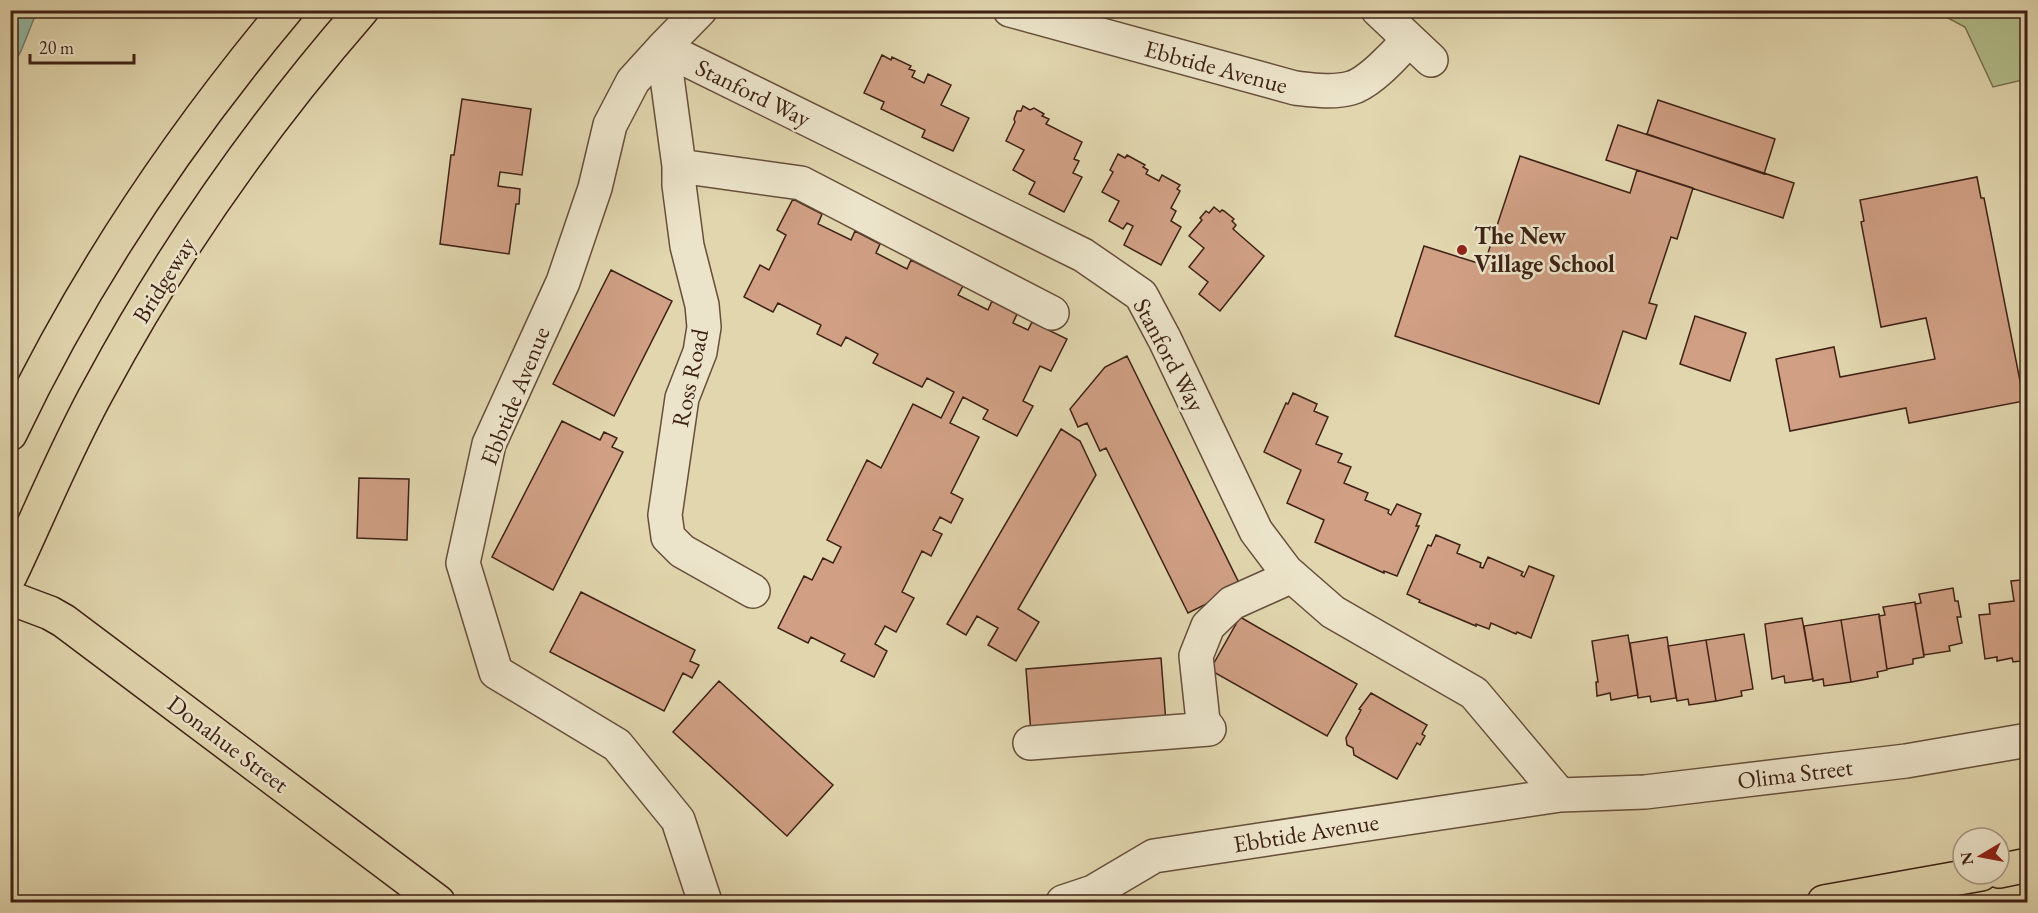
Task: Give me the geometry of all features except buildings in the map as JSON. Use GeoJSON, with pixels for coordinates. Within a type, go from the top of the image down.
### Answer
{"type":"FeatureCollection","features":[{"type":"Feature","properties":{"kind":"main road"},"geometry":{"type":"LineString","coordinates":[[10,434],[55,348],[132,220],[217,98],[286,10]]}},
{"type":"Feature","properties":{"kind":"main road","name":"Bridgeway"},"geometry":{"type":"LineString","coordinates":[[10,576],[64,457],[99,388],[139,318],[176,259],[261,135],[362,10]]}},
{"type":"Feature","properties":{"kind":"main road","name":"Donahue Street"},"geometry":{"type":"LineString","coordinates":[[10,598],[50,613],[64,621],[438,903]]}},
{"type":"Feature","properties":{"kind":"main road"},"geometry":{"type":"LineString","coordinates":[[2011,869],[2028,866]]}},
{"type":"Feature","properties":{"kind":"main road"},"geometry":{"type":"LineString","coordinates":[[1824,903],[1951,880]]}},
{"type":"Feature","properties":{"kind":"street","name":"Ebbtide Avenue"},"geometry":{"type":"LineString","coordinates":[[700,10],[633,81],[610,125],[595,188],[563,282],[489,444],[463,562],[496,672],[617,745],[678,820],[705,903]]}},
{"type":"Feature","properties":{"kind":"street","name":"Ebbtide Avenue"},"geometry":{"type":"LineString","coordinates":[[1010,10],[1295,88],[1326,92],[1353,88],[1390,61],[1419,50],[1378,10]]}},
{"type":"Feature","properties":{"kind":"street","name":"Ross Road"},"geometry":{"type":"LineString","coordinates":[[663,48],[687,246],[702,304],[704,327],[700,352],[682,398],[665,515],[669,537],[682,551],[753,591]]}},
{"type":"Feature","properties":{"kind":"street","name":"Stanford Way"},"geometry":{"type":"LineString","coordinates":[[663,48],[1083,255],[1141,295],[1165,340],[1256,531],[1286,572],[1333,612],[1474,693],[1560,795]]}},
{"type":"Feature","properties":{"kind":"street"},"geometry":{"type":"LineString","coordinates":[[679,166],[801,183],[1052,314]]}},
{"type":"Feature","properties":{"kind":"street"},"geometry":{"type":"LineString","coordinates":[[1030,743],[1209,729],[1203,721],[1196,656],[1208,626],[1232,603],[1292,576]]}},
{"type":"Feature","properties":{"kind":"street","name":"Olima Street"},"geometry":{"type":"LineString","coordinates":[[1560,795],[1657,790],[1906,761],[2028,740]]}},
{"type":"Feature","properties":{"kind":"street","name":"Ebbtide Avenue"},"geometry":{"type":"LineString","coordinates":[[1063,903],[1093,892],[1154,856],[1560,795]]}},
{"type":"Feature","properties":{"kind":"shaded area"},"geometry":{"type":"Polygon","coordinates":[[[11,10],[37,11],[21,51],[11,68],[11,10]]]}},
{"type":"Feature","properties":{"kind":"shaded area"},"geometry":{"type":"Polygon","coordinates":[[[1935,11],[2027,11],[2027,79],[1993,87],[1965,27],[1935,11]]]}},
{"type":"Feature","properties":{"kind":"place","name":"The New Village School"},"geometry":{"type":"Point","coordinates":[1462,250]}}]}
